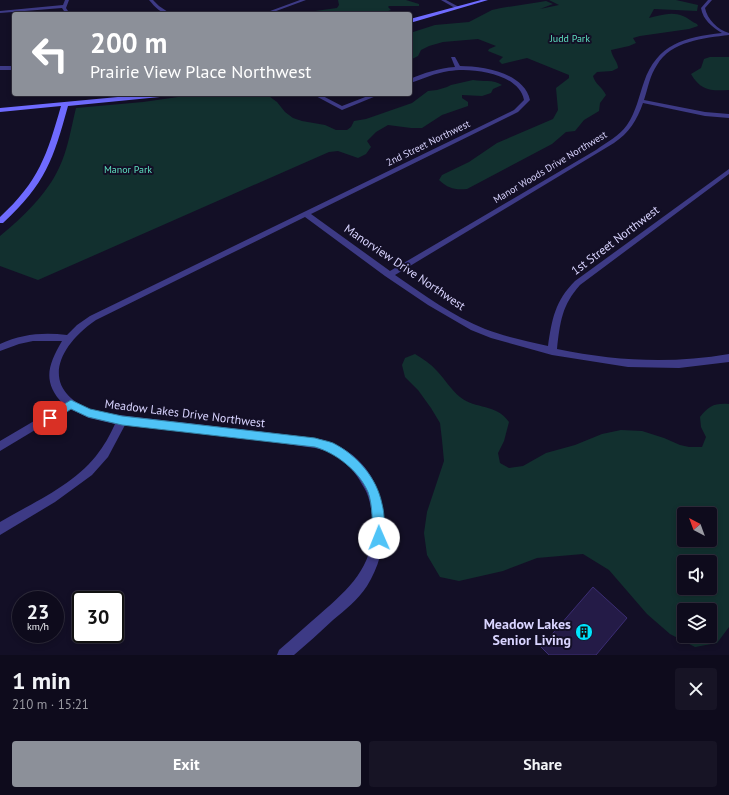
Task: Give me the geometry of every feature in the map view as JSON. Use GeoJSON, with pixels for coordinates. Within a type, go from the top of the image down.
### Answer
{"type":"FeatureCollection","features":[{"type":"Feature","properties":{"kind":"street"},"geometry":{"type":"LineString","coordinates":[[66,12],[64,6],[67,0]]}},
{"type":"Feature","properties":{"kind":"street"},"geometry":{"type":"LineString","coordinates":[[151,0],[154,5],[166,12]]}},
{"type":"Feature","properties":{"kind":"street"},"geometry":{"type":"LineString","coordinates":[[270,12],[304,0]]}},
{"type":"Feature","properties":{"kind":"street"},"geometry":{"type":"LineString","coordinates":[[443,0],[457,7]]}},
{"type":"Feature","properties":{"kind":"street"},"geometry":{"type":"LineString","coordinates":[[412,20],[486,0]]}},
{"type":"Feature","properties":{"kind":"street"},"geometry":{"type":"LineString","coordinates":[[710,0],[703,8],[705,15],[709,21],[728,34]]}},
{"type":"Feature","properties":{"kind":"street"},"geometry":{"type":"LineString","coordinates":[[0,12],[64,6]]}},
{"type":"Feature","properties":{"kind":"street","name":"Manor Woods Drive Northwest"},"geometry":{"type":"LineString","coordinates":[[391,274],[611,142],[625,131],[631,123],[642,101],[652,67],[664,53],[692,40],[728,34]]}},
{"type":"Feature","properties":{"kind":"street"},"geometry":{"type":"LineString","coordinates":[[412,80],[432,73],[458,68],[453,58]]}},
{"type":"Feature","properties":{"kind":"street"},"geometry":{"type":"LineString","coordinates":[[0,68],[12,68]]}},
{"type":"Feature","properties":{"kind":"street","name":"2nd Street Northwest"},"geometry":{"type":"LineString","coordinates":[[306,214],[516,111],[527,100],[528,96],[521,86],[507,78],[483,70],[458,68]]}},
{"type":"Feature","properties":{"kind":"street"},"geometry":{"type":"LineString","coordinates":[[0,110],[146,96]]}},
{"type":"Feature","properties":{"kind":"street"},"geometry":{"type":"LineString","coordinates":[[319,96],[342,108],[373,96]]}},
{"type":"Feature","properties":{"kind":"street"},"geometry":{"type":"LineString","coordinates":[[642,101],[705,114],[729,116]]}},
{"type":"Feature","properties":{"kind":"street"},"geometry":{"type":"LineString","coordinates":[[0,221],[25,196],[46,166],[65,104]]}},
{"type":"Feature","properties":{"kind":"street","name":"1st Street Northwest"},"geometry":{"type":"LineString","coordinates":[[552,352],[558,312],[561,301],[568,291],[588,274],[729,171]]}},
{"type":"Feature","properties":{"kind":"street","name":"Manorview Drive Northwest"},"geometry":{"type":"LineString","coordinates":[[306,214],[456,318],[476,329],[497,337],[552,352],[592,360],[648,366],[680,365],[729,358]]}},
{"type":"Feature","properties":{"kind":"street","name":"Meadow Lakes Drive Northwest"},"geometry":{"type":"LineString","coordinates":[[284,655],[346,600],[369,571],[376,554],[379,538],[379,522],[373,491],[365,477],[343,454],[330,447],[315,442],[122,420],[88,413],[71,404],[59,393],[53,377],[58,357],[69,339],[83,325],[93,318],[306,214]]}},
{"type":"Feature","properties":{"kind":"street"},"geometry":{"type":"LineString","coordinates":[[0,348],[20,339],[34,336],[69,339]]}},
{"type":"Feature","properties":{"kind":"street"},"geometry":{"type":"LineString","coordinates":[[0,446],[71,404]]}},
{"type":"Feature","properties":{"kind":"street"},"geometry":{"type":"LineString","coordinates":[[0,529],[69,487],[88,472],[104,455],[122,420]]}},
{"type":"Feature","properties":{"kind":"green space"},"geometry":{"type":"Polygon","coordinates":[[[338,0],[406,0],[419,4],[419,6],[389,6],[388,7],[391,10],[386,12],[314,12],[337,8],[339,5],[338,0]]]}},
{"type":"Feature","properties":{"kind":"green space","name":"Judd Park"},"geometry":{"type":"Polygon","coordinates":[[[549,0],[676,0],[698,5],[697,11],[654,9],[649,18],[666,14],[675,14],[685,17],[698,26],[689,29],[640,36],[633,38],[636,43],[611,50],[618,68],[612,71],[597,72],[593,76],[606,95],[600,103],[599,111],[584,120],[575,131],[566,132],[552,144],[467,189],[456,189],[449,187],[439,180],[442,175],[469,162],[497,143],[553,119],[558,110],[556,88],[569,78],[569,75],[527,58],[502,64],[499,61],[503,57],[488,51],[496,46],[478,39],[443,42],[429,46],[421,50],[418,56],[412,59],[412,32],[435,25],[469,22],[492,10],[501,8],[546,1],[553,4],[540,9],[559,5],[549,0]]]}},
{"type":"Feature","properties":{"kind":"green space"},"geometry":{"type":"Polygon","coordinates":[[[710,57],[729,57],[729,90],[707,89],[699,84],[691,74],[701,68],[704,59],[710,57]]]}},
{"type":"Feature","properties":{"kind":"green space","name":"Manor Park"},"geometry":{"type":"Polygon","coordinates":[[[473,80],[492,81],[502,85],[493,89],[491,93],[482,96],[462,95],[462,98],[468,102],[468,106],[442,115],[422,128],[388,125],[376,132],[367,141],[371,147],[366,154],[358,158],[338,151],[329,152],[38,280],[0,266],[0,236],[33,205],[54,178],[65,153],[76,108],[143,102],[185,96],[269,96],[293,118],[325,125],[336,130],[347,130],[351,127],[354,121],[366,119],[412,103],[428,91],[437,90],[473,80]]]}},
{"type":"Feature","properties":{"kind":"green space"},"geometry":{"type":"Polygon","coordinates":[[[415,354],[435,368],[460,397],[473,404],[492,409],[504,416],[509,422],[504,441],[498,453],[500,463],[509,468],[523,466],[546,453],[575,445],[602,434],[621,430],[642,431],[680,445],[702,447],[706,437],[701,427],[700,417],[712,406],[729,404],[729,627],[717,643],[717,603],[677,603],[677,638],[670,634],[647,614],[609,570],[583,554],[537,558],[503,571],[459,581],[440,577],[427,555],[424,533],[427,512],[444,461],[440,423],[418,390],[405,377],[402,365],[405,358],[415,354]]]}},
{"type":"Feature","properties":{"kind":"green space"},"geometry":{"type":"Polygon","coordinates":[[[687,643],[717,643],[695,647],[687,643]]]}},
{"type":"Feature","properties":{"kind":"building","name":"Meadow Lakes Senior Living"},"geometry":{"type":"Polygon","coordinates":[[[593,587],[627,618],[596,655],[549,655],[541,647],[593,587]]]}},
{"type":"Feature","properties":{"kind":"place","name":"Meadow Lakes Senior Living"},"geometry":{"type":"Point","coordinates":[584,632]}},
{"type":"Feature","properties":{"kind":"route"},"geometry":{"type":"LineString","coordinates":[[50,418],[71,404],[79,410],[88,413],[122,420],[315,442],[330,447],[343,454],[354,464],[365,477],[373,491],[377,506],[379,538]]}}]}
